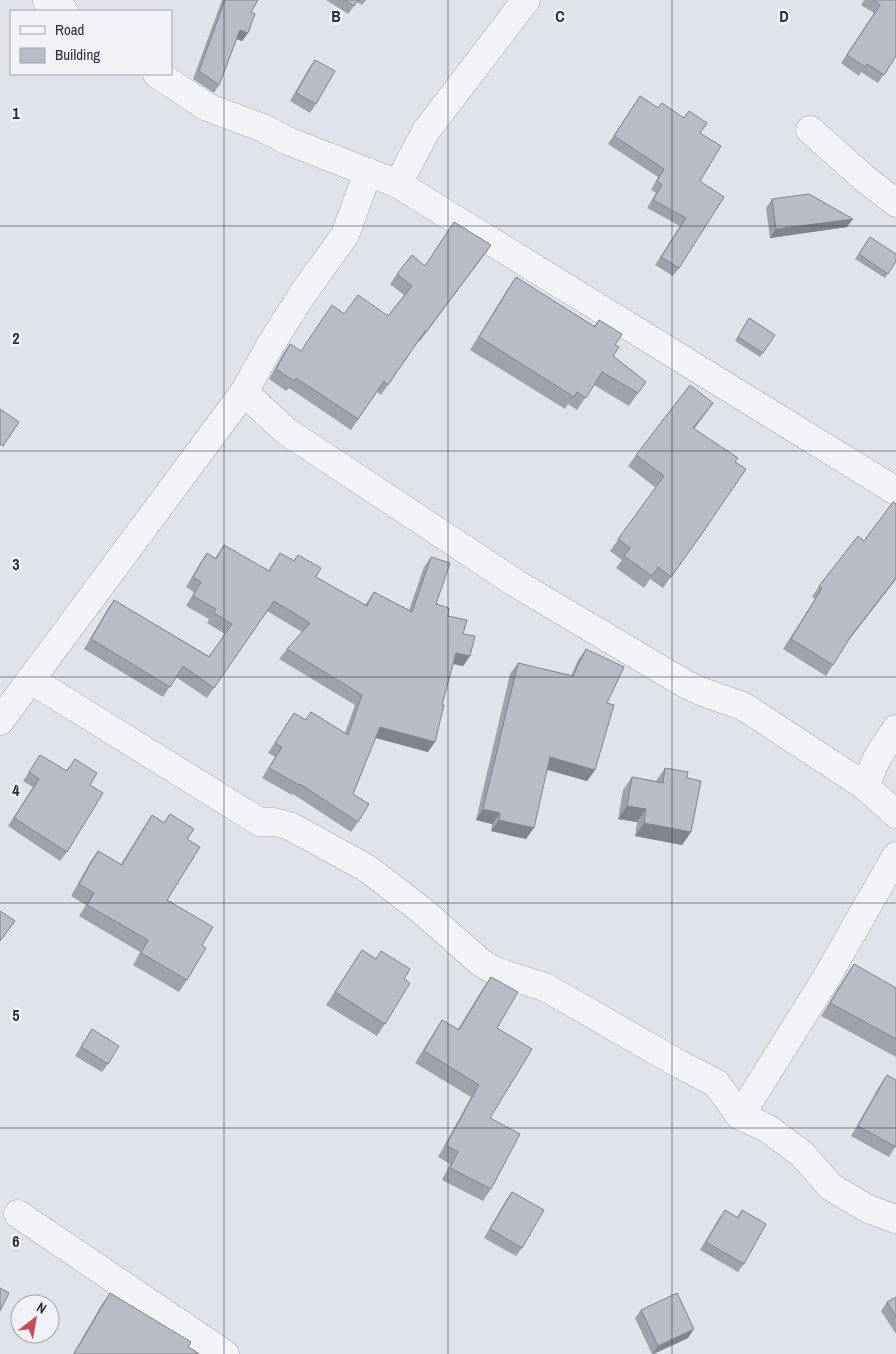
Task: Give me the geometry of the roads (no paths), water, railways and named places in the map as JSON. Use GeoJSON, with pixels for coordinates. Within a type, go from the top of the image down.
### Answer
{"type":"FeatureCollection","features":[{"type":"Feature","properties":{"kind":"street"},"geometry":{"type":"LineString","coordinates":[[47,0],[62,10]]}},
{"type":"Feature","properties":{"kind":"street"},"geometry":{"type":"LineString","coordinates":[[398,184],[426,131],[526,0]]}},
{"type":"Feature","properties":{"kind":"street"},"geometry":{"type":"LineString","coordinates":[[159,75],[207,107],[398,184],[896,491]]}},
{"type":"Feature","properties":{"kind":"street"},"geometry":{"type":"LineString","coordinates":[[810,130],[864,178],[896,203]]}},
{"type":"Feature","properties":{"kind":"street"},"geometry":{"type":"LineString","coordinates":[[0,721],[244,392],[304,292],[345,235],[368,172]]}},
{"type":"Feature","properties":{"kind":"street"},"geometry":{"type":"LineString","coordinates":[[244,392],[286,431],[517,584],[687,685],[743,706],[865,786],[896,814]]}},
{"type":"Feature","properties":{"kind":"street"},"geometry":{"type":"LineString","coordinates":[[31,680],[260,822],[274,822],[290,826],[368,869],[420,909],[479,961],[499,972],[545,987],[679,1064],[716,1083],[740,1116],[767,1128],[802,1154],[831,1186],[868,1209],[896,1219]]}},
{"type":"Feature","properties":{"kind":"street"},"geometry":{"type":"LineString","coordinates":[[865,786],[877,758],[896,729]]}},
{"type":"Feature","properties":{"kind":"street"},"geometry":{"type":"LineString","coordinates":[[740,1116],[824,980],[896,856]]}},
{"type":"Feature","properties":{"kind":"street"},"geometry":{"type":"LineString","coordinates":[[18,1214],[225,1354]]}}]}
